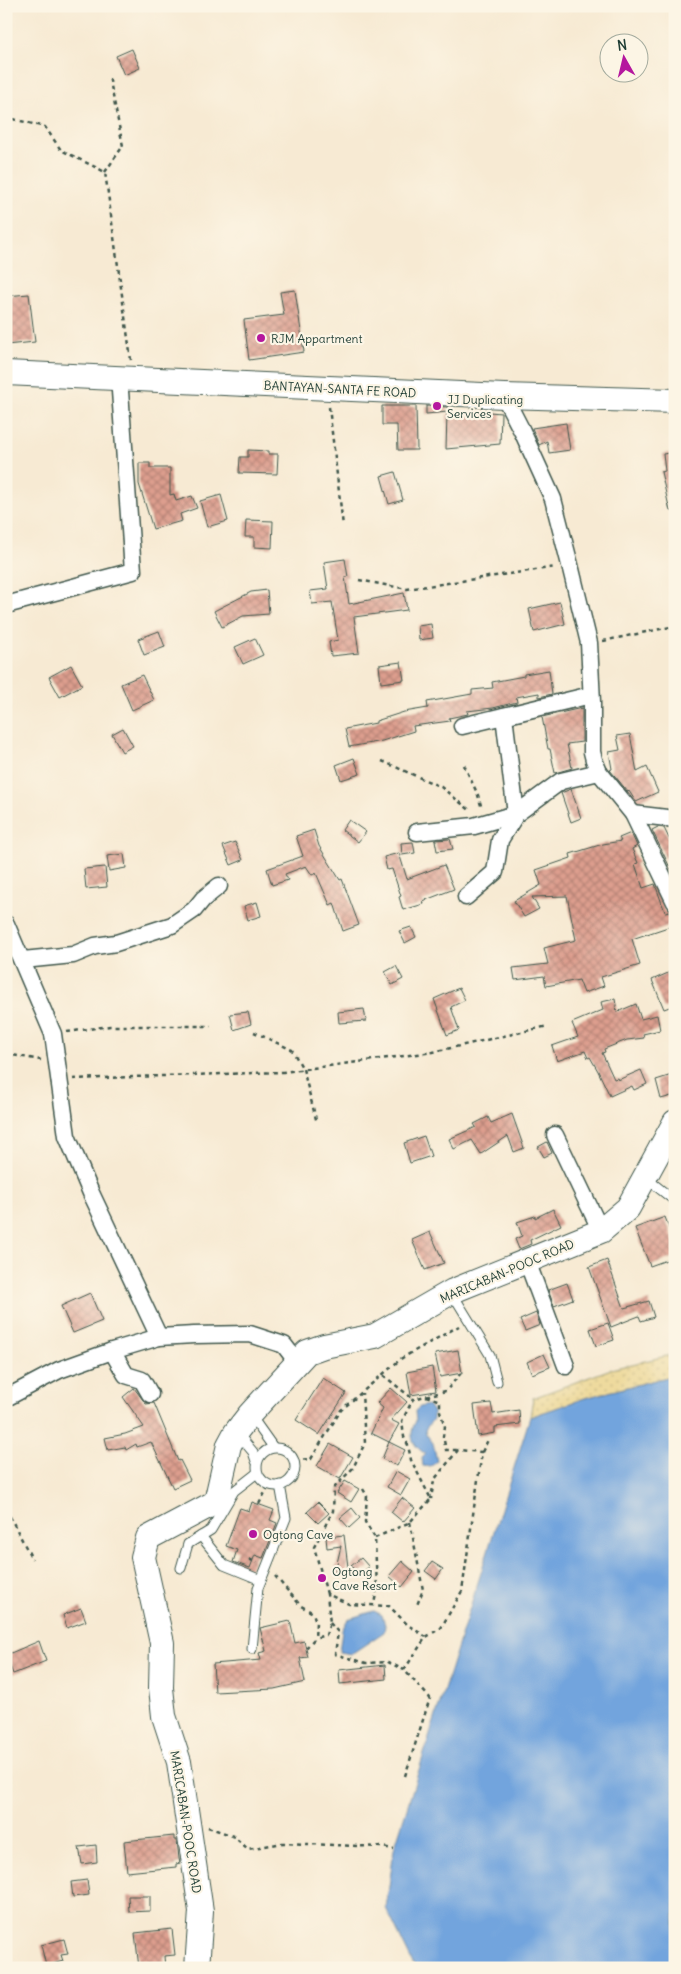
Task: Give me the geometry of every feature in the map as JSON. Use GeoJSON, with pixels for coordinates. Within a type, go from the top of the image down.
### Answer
{"type":"FeatureCollection","features":[{"type":"Feature","properties":{"kind":"street","name":"BANTAYAN-SANTA FE ROAD"},"geometry":{"type":"LineString","coordinates":[[6,373],[504,396],[675,401]]}},
{"type":"Feature","properties":{"kind":"street"},"geometry":{"type":"LineString","coordinates":[[6,605],[133,571],[126,378]]}},
{"type":"Feature","properties":{"kind":"street"},"geometry":{"type":"LineString","coordinates":[[504,396],[553,499],[570,565],[589,644],[592,695],[592,752],[599,772],[633,814],[675,902]]}},
{"type":"Feature","properties":{"kind":"street"},"geometry":{"type":"LineString","coordinates":[[462,726],[592,695]]}},
{"type":"Feature","properties":{"kind":"street"},"geometry":{"type":"LineString","coordinates":[[466,898],[495,872],[500,840],[516,814],[504,716]]}},
{"type":"Feature","properties":{"kind":"street"},"geometry":{"type":"LineString","coordinates":[[417,832],[474,826],[516,814],[561,781],[599,772]]}},
{"type":"Feature","properties":{"kind":"street"},"geometry":{"type":"LineString","coordinates":[[633,814],[675,818]]}},
{"type":"Feature","properties":{"kind":"street"},"geometry":{"type":"LineString","coordinates":[[23,960],[73,955],[95,946],[116,943],[172,925],[194,910],[203,899],[219,886]]}},
{"type":"Feature","properties":{"kind":"street"},"geometry":{"type":"LineString","coordinates":[[6,924],[53,1034],[67,1136],[91,1193],[159,1337]]}},
{"type":"Feature","properties":{"kind":"street","name":"MARICABAN-POOC ROAD"},"geometry":{"type":"LineString","coordinates":[[197,1968],[201,1911],[179,1762],[164,1716],[161,1688],[162,1643],[143,1557],[148,1538],[216,1502],[229,1445],[243,1423],[307,1352],[324,1346],[375,1336],[453,1291],[601,1231],[628,1208],[675,1122]]}},
{"type":"Feature","properties":{"kind":"street"},"geometry":{"type":"LineString","coordinates":[[555,1134],[601,1231]]}},
{"type":"Feature","properties":{"kind":"street"},"geometry":{"type":"LineString","coordinates":[[527,1261],[566,1366]]}},
{"type":"Feature","properties":{"kind":"street"},"geometry":{"type":"LineString","coordinates":[[6,1398],[59,1370],[159,1337],[250,1334],[284,1345],[297,1362]]}},
{"type":"Feature","properties":{"kind":"street"},"geometry":{"type":"LineString","coordinates":[[112,1351],[126,1375],[142,1380],[150,1394]]}},
{"type":"Feature","properties":{"kind":"lane"},"geometry":{"type":"LineString","coordinates":[[646,1177],[675,1201]]}},
{"type":"Feature","properties":{"kind":"lane"},"geometry":{"type":"LineString","coordinates":[[453,1291],[456,1300],[490,1355],[498,1382]]}},
{"type":"Feature","properties":{"kind":"lane"},"geometry":{"type":"LineString","coordinates":[[243,1423],[273,1447],[286,1450],[295,1460],[294,1474],[286,1484],[274,1486],[263,1482],[257,1473],[256,1461],[243,1423]]}},
{"type":"Feature","properties":{"kind":"lane"},"geometry":{"type":"LineString","coordinates":[[256,1461],[262,1451],[273,1447]]}},
{"type":"Feature","properties":{"kind":"lane"},"geometry":{"type":"LineString","coordinates":[[181,1568],[188,1544],[211,1530],[234,1492],[257,1473]]}},
{"type":"Feature","properties":{"kind":"lane"},"geometry":{"type":"LineString","coordinates":[[252,1649],[258,1588],[286,1518],[280,1485]]}},
{"type":"Feature","properties":{"kind":"lane"},"geometry":{"type":"LineString","coordinates":[[200,1536],[224,1565],[261,1580]]}},
{"type":"Feature","properties":{"kind":"path"},"geometry":{"type":"LineString","coordinates":[[109,76],[123,146],[105,172],[130,346],[126,378]]}},
{"type":"Feature","properties":{"kind":"path"},"geometry":{"type":"LineString","coordinates":[[13,119],[45,127],[61,150],[105,172]]}},
{"type":"Feature","properties":{"kind":"path"},"geometry":{"type":"LineString","coordinates":[[327,388],[343,526]]}},
{"type":"Feature","properties":{"kind":"path"},"geometry":{"type":"LineString","coordinates":[[359,580],[407,589],[570,565]]}},
{"type":"Feature","properties":{"kind":"path"},"geometry":{"type":"LineString","coordinates":[[589,644],[675,626]]}},
{"type":"Feature","properties":{"kind":"path"},"geometry":{"type":"LineString","coordinates":[[382,761],[441,787],[485,822]]}},
{"type":"Feature","properties":{"kind":"path"},"geometry":{"type":"LineString","coordinates":[[464,766],[478,795],[485,822]]}},
{"type":"Feature","properties":{"kind":"path"},"geometry":{"type":"LineString","coordinates":[[53,1034],[110,1026],[211,1026]]}},
{"type":"Feature","properties":{"kind":"path"},"geometry":{"type":"LineString","coordinates":[[6,1054],[58,1071],[283,1072],[433,1052],[548,1026]]}},
{"type":"Feature","properties":{"kind":"path"},"geometry":{"type":"LineString","coordinates":[[254,1032],[292,1050],[303,1069],[317,1123]]}},
{"type":"Feature","properties":{"kind":"path"},"geometry":{"type":"LineString","coordinates":[[295,1460],[311,1460],[341,1410],[402,1358],[469,1320]]}},
{"type":"Feature","properties":{"kind":"path"},"geometry":{"type":"LineString","coordinates":[[431,1499],[411,1460],[404,1437],[402,1421],[413,1399],[446,1391],[462,1373]]}},
{"type":"Feature","properties":{"kind":"path"},"geometry":{"type":"LineString","coordinates":[[383,1375],[413,1399]]}},
{"type":"Feature","properties":{"kind":"path"},"geometry":{"type":"LineString","coordinates":[[306,1648],[315,1638],[326,1635],[330,1623],[327,1594],[314,1547],[333,1511],[334,1488],[353,1468],[365,1443],[362,1393]]}},
{"type":"Feature","properties":{"kind":"path"},"geometry":{"type":"LineString","coordinates":[[425,1396],[440,1401],[440,1411],[445,1426],[443,1436],[446,1450],[482,1452]]}},
{"type":"Feature","properties":{"kind":"path"},"geometry":{"type":"LineString","coordinates":[[404,1670],[426,1637],[441,1628],[462,1591],[482,1452],[489,1438]]}},
{"type":"Feature","properties":{"kind":"path"},"geometry":{"type":"LineString","coordinates":[[375,1538],[410,1522],[431,1499],[434,1480],[458,1450]]}},
{"type":"Feature","properties":{"kind":"path"},"geometry":{"type":"LineString","coordinates":[[259,1504],[269,1484]]}},
{"type":"Feature","properties":{"kind":"path"},"geometry":{"type":"LineString","coordinates":[[363,1489],[367,1496],[365,1522],[375,1538],[377,1589],[374,1604]]}},
{"type":"Feature","properties":{"kind":"path"},"geometry":{"type":"LineString","coordinates":[[6,1509],[32,1558]]}},
{"type":"Feature","properties":{"kind":"path"},"geometry":{"type":"LineString","coordinates":[[410,1522],[423,1590],[416,1605]]}},
{"type":"Feature","properties":{"kind":"path"},"geometry":{"type":"LineString","coordinates":[[267,1567],[301,1606],[313,1613],[316,1622],[315,1638]]}},
{"type":"Feature","properties":{"kind":"path"},"geometry":{"type":"LineString","coordinates":[[327,1594],[349,1604],[389,1606],[408,1624],[426,1637]]}},
{"type":"Feature","properties":{"kind":"path"},"geometry":{"type":"LineString","coordinates":[[330,1623],[338,1632],[335,1654],[366,1662],[388,1662],[404,1670],[430,1698],[404,1776]]}},
{"type":"Feature","properties":{"kind":"path"},"geometry":{"type":"LineString","coordinates":[[189,1829],[210,1827],[233,1836],[248,1848],[283,1843],[394,1849]]}},
{"type":"Feature","properties":{"kind":"sand"},"geometry":{"type":"Polygon","coordinates":[[[675,1354],[675,1375],[585,1398],[530,1417],[533,1398],[611,1369],[675,1354]]]}},
{"type":"Feature","properties":{"kind":"water"},"geometry":{"type":"Polygon","coordinates":[[[675,1375],[675,1968],[415,1968],[386,1908],[394,1849],[530,1417],[585,1398],[675,1375]]]}},
{"type":"Feature","properties":{"kind":"water"},"geometry":{"type":"Polygon","coordinates":[[[428,1405],[433,1412],[433,1419],[425,1430],[433,1443],[437,1461],[432,1465],[423,1466],[422,1458],[426,1454],[415,1444],[412,1431],[416,1421],[415,1411],[420,1407],[428,1405]]]}},
{"type":"Feature","properties":{"kind":"water"},"geometry":{"type":"Polygon","coordinates":[[[374,1611],[382,1615],[385,1625],[384,1632],[351,1654],[339,1652],[342,1630],[348,1619],[374,1611]]]}},
{"type":"Feature","properties":{"kind":"building"},"geometry":{"type":"Polygon","coordinates":[[[132,49],[140,68],[124,75],[116,56],[132,49]]]}},
{"type":"Feature","properties":{"kind":"building"},"geometry":{"type":"Polygon","coordinates":[[[295,290],[304,352],[249,360],[244,320],[284,315],[280,292],[295,290]]]}},
{"type":"Feature","properties":{"kind":"building"},"geometry":{"type":"Polygon","coordinates":[[[29,294],[35,342],[6,345],[6,296],[29,294]]]}},
{"type":"Feature","properties":{"kind":"building"},"geometry":{"type":"Polygon","coordinates":[[[382,406],[416,406],[417,450],[398,450],[397,425],[382,425],[382,406]]]}},
{"type":"Feature","properties":{"kind":"building"},"geometry":{"type":"Polygon","coordinates":[[[426,406],[448,407],[448,412],[426,414],[426,406]]]}},
{"type":"Feature","properties":{"kind":"building"},"geometry":{"type":"Polygon","coordinates":[[[478,411],[501,413],[500,444],[446,449],[447,414],[478,415],[478,411]]]}},
{"type":"Feature","properties":{"kind":"building"},"geometry":{"type":"Polygon","coordinates":[[[566,423],[570,450],[549,453],[547,441],[539,445],[532,428],[566,423]]]}},
{"type":"Feature","properties":{"kind":"building"},"geometry":{"type":"Polygon","coordinates":[[[248,450],[268,451],[268,454],[278,454],[277,474],[239,473],[240,457],[248,457],[248,450]]]}},
{"type":"Feature","properties":{"kind":"building"},"geometry":{"type":"Polygon","coordinates":[[[675,452],[675,511],[670,511],[661,472],[665,471],[663,454],[675,452]]]}},
{"type":"Feature","properties":{"kind":"building"},"geometry":{"type":"Polygon","coordinates":[[[139,463],[150,463],[150,468],[170,468],[170,495],[174,494],[176,501],[192,496],[197,508],[180,514],[182,521],[153,529],[139,484],[139,463]]]}},
{"type":"Feature","properties":{"kind":"building"},"geometry":{"type":"Polygon","coordinates":[[[395,472],[403,500],[389,504],[381,476],[395,472]]]}},
{"type":"Feature","properties":{"kind":"building"},"geometry":{"type":"Polygon","coordinates":[[[221,495],[228,521],[207,527],[200,501],[221,495]]]}},
{"type":"Feature","properties":{"kind":"building"},"geometry":{"type":"Polygon","coordinates":[[[246,520],[273,521],[272,548],[254,547],[254,537],[245,537],[246,520]]]}},
{"type":"Feature","properties":{"kind":"building"},"geometry":{"type":"Polygon","coordinates":[[[345,559],[348,577],[345,577],[349,604],[404,593],[407,610],[354,617],[359,653],[331,656],[329,642],[338,640],[332,602],[312,604],[310,591],[328,589],[324,562],[345,559]]]}},
{"type":"Feature","properties":{"kind":"building"},"geometry":{"type":"Polygon","coordinates":[[[267,590],[269,614],[243,616],[222,627],[214,611],[251,592],[267,590]]]}},
{"type":"Feature","properties":{"kind":"building"},"geometry":{"type":"Polygon","coordinates":[[[560,602],[565,624],[534,632],[529,609],[560,602]]]}},
{"type":"Feature","properties":{"kind":"building"},"geometry":{"type":"Polygon","coordinates":[[[431,624],[433,638],[419,640],[418,626],[431,624]]]}},
{"type":"Feature","properties":{"kind":"building"},"geometry":{"type":"Polygon","coordinates":[[[159,631],[165,647],[144,655],[138,639],[159,631]]]}},
{"type":"Feature","properties":{"kind":"building"},"geometry":{"type":"Polygon","coordinates":[[[255,638],[263,655],[243,664],[235,647],[255,638]]]}},
{"type":"Feature","properties":{"kind":"building"},"geometry":{"type":"Polygon","coordinates":[[[401,662],[404,680],[381,683],[379,665],[401,662]]]}},
{"type":"Feature","properties":{"kind":"building"},"geometry":{"type":"Polygon","coordinates":[[[71,665],[82,685],[60,697],[49,677],[71,665]]]}},
{"type":"Feature","properties":{"kind":"building"},"geometry":{"type":"Polygon","coordinates":[[[549,670],[552,694],[539,697],[539,693],[516,697],[517,702],[493,708],[467,711],[468,714],[449,718],[450,721],[413,726],[414,731],[382,741],[349,747],[345,729],[376,723],[376,721],[404,712],[428,708],[427,702],[472,694],[472,690],[493,688],[492,682],[549,670]]]}},
{"type":"Feature","properties":{"kind":"building"},"geometry":{"type":"Polygon","coordinates":[[[142,675],[154,700],[132,710],[121,684],[142,675]]]}},
{"type":"Feature","properties":{"kind":"building"},"geometry":{"type":"Polygon","coordinates":[[[582,708],[582,742],[567,744],[572,768],[555,773],[542,717],[582,708]]]}},
{"type":"Feature","properties":{"kind":"building"},"geometry":{"type":"Polygon","coordinates":[[[123,728],[133,746],[122,752],[112,734],[123,728]]]}},
{"type":"Feature","properties":{"kind":"building"},"geometry":{"type":"Polygon","coordinates":[[[630,734],[637,772],[647,767],[658,792],[636,802],[629,791],[610,770],[612,769],[609,752],[620,750],[617,736],[630,734]]]}},
{"type":"Feature","properties":{"kind":"building"},"geometry":{"type":"Polygon","coordinates":[[[354,758],[360,774],[341,780],[336,765],[354,758]]]}},
{"type":"Feature","properties":{"kind":"building"},"geometry":{"type":"Polygon","coordinates":[[[571,789],[581,818],[571,822],[561,793],[571,789]]]}},
{"type":"Feature","properties":{"kind":"building"},"geometry":{"type":"Polygon","coordinates":[[[349,820],[366,832],[358,842],[342,830],[349,820]]]}},
{"type":"Feature","properties":{"kind":"building"},"geometry":{"type":"Polygon","coordinates":[[[658,827],[664,828],[675,851],[675,878],[652,830],[658,827]]]}},
{"type":"Feature","properties":{"kind":"building"},"geometry":{"type":"Polygon","coordinates":[[[314,830],[319,846],[340,880],[342,879],[359,925],[343,931],[334,903],[330,905],[316,873],[312,875],[306,866],[285,874],[288,880],[272,885],[267,869],[303,856],[296,836],[314,830]]]}},
{"type":"Feature","properties":{"kind":"building"},"geometry":{"type":"Polygon","coordinates":[[[631,833],[637,846],[632,849],[638,863],[635,864],[643,888],[655,884],[665,912],[670,911],[674,925],[632,939],[640,965],[601,977],[604,986],[584,993],[579,980],[546,986],[544,976],[515,980],[513,968],[548,964],[544,948],[576,940],[567,896],[532,897],[539,909],[524,917],[514,901],[541,885],[536,870],[571,858],[570,854],[603,844],[621,841],[619,838],[631,833]]]}},
{"type":"Feature","properties":{"kind":"building"},"geometry":{"type":"Polygon","coordinates":[[[450,839],[453,849],[437,851],[435,840],[450,839]]]}},
{"type":"Feature","properties":{"kind":"building"},"geometry":{"type":"Polygon","coordinates":[[[235,842],[243,860],[231,865],[223,846],[235,842]]]}},
{"type":"Feature","properties":{"kind":"building"},"geometry":{"type":"Polygon","coordinates":[[[413,842],[415,853],[402,855],[401,843],[413,842]]]}},
{"type":"Feature","properties":{"kind":"building"},"geometry":{"type":"Polygon","coordinates":[[[399,853],[407,879],[444,865],[454,889],[423,901],[424,904],[403,910],[399,897],[401,896],[392,869],[387,870],[384,857],[399,853]]]}},
{"type":"Feature","properties":{"kind":"building"},"geometry":{"type":"Polygon","coordinates":[[[124,854],[126,868],[109,871],[107,856],[124,854]]]}},
{"type":"Feature","properties":{"kind":"building"},"geometry":{"type":"Polygon","coordinates":[[[105,867],[107,887],[86,889],[84,869],[105,867]]]}},
{"type":"Feature","properties":{"kind":"building"},"geometry":{"type":"Polygon","coordinates":[[[257,902],[261,916],[248,920],[244,906],[257,902]]]}},
{"type":"Feature","properties":{"kind":"building"},"geometry":{"type":"Polygon","coordinates":[[[411,927],[416,937],[405,943],[399,931],[411,927]]]}},
{"type":"Feature","properties":{"kind":"building"},"geometry":{"type":"Polygon","coordinates":[[[396,966],[403,979],[392,985],[385,972],[396,966]]]}},
{"type":"Feature","properties":{"kind":"building"},"geometry":{"type":"Polygon","coordinates":[[[675,970],[675,1005],[664,1009],[652,980],[675,970]]]}},
{"type":"Feature","properties":{"kind":"building"},"geometry":{"type":"Polygon","coordinates":[[[459,988],[465,1000],[451,1007],[459,1030],[447,1035],[434,999],[459,988]]]}},
{"type":"Feature","properties":{"kind":"building"},"geometry":{"type":"Polygon","coordinates":[[[615,999],[617,1012],[636,1004],[641,1019],[657,1015],[660,1030],[643,1034],[644,1038],[627,1040],[604,1049],[605,1052],[602,1053],[614,1079],[617,1078],[618,1080],[641,1070],[647,1084],[634,1090],[632,1086],[610,1096],[598,1071],[585,1051],[557,1061],[552,1046],[578,1037],[572,1023],[603,1010],[601,1002],[615,999]]]}},
{"type":"Feature","properties":{"kind":"building"},"geometry":{"type":"Polygon","coordinates":[[[364,1009],[366,1021],[339,1023],[338,1012],[364,1009]]]}},
{"type":"Feature","properties":{"kind":"building"},"geometry":{"type":"Polygon","coordinates":[[[248,1012],[251,1024],[234,1030],[230,1014],[248,1012]]]}},
{"type":"Feature","properties":{"kind":"building"},"geometry":{"type":"Polygon","coordinates":[[[675,1074],[675,1095],[661,1099],[656,1080],[675,1074]]]}},
{"type":"Feature","properties":{"kind":"building"},"geometry":{"type":"Polygon","coordinates":[[[512,1114],[524,1148],[514,1152],[508,1136],[481,1154],[472,1140],[454,1149],[449,1139],[476,1127],[474,1124],[488,1117],[491,1123],[512,1114]]]}},
{"type":"Feature","properties":{"kind":"building"},"geometry":{"type":"Polygon","coordinates":[[[424,1136],[431,1156],[410,1163],[404,1143],[424,1136]]]}},
{"type":"Feature","properties":{"kind":"building"},"geometry":{"type":"Polygon","coordinates":[[[547,1142],[552,1153],[544,1157],[538,1147],[547,1142]]]}},
{"type":"Feature","properties":{"kind":"building"},"geometry":{"type":"Polygon","coordinates":[[[553,1209],[561,1225],[530,1240],[531,1244],[519,1249],[515,1239],[522,1236],[517,1222],[535,1216],[535,1218],[553,1209]]]}},
{"type":"Feature","properties":{"kind":"building"},"geometry":{"type":"Polygon","coordinates":[[[665,1217],[675,1244],[675,1257],[650,1266],[635,1228],[665,1217]]]}},
{"type":"Feature","properties":{"kind":"building"},"geometry":{"type":"Polygon","coordinates":[[[430,1232],[444,1263],[425,1270],[412,1240],[430,1232]]]}},
{"type":"Feature","properties":{"kind":"building"},"geometry":{"type":"Polygon","coordinates":[[[607,1260],[624,1308],[649,1301],[654,1317],[641,1321],[639,1316],[611,1327],[589,1267],[607,1260]]]}},
{"type":"Feature","properties":{"kind":"building"},"geometry":{"type":"Polygon","coordinates":[[[567,1283],[573,1299],[554,1306],[548,1290],[567,1283]]]}},
{"type":"Feature","properties":{"kind":"building"},"geometry":{"type":"Polygon","coordinates":[[[90,1293],[102,1321],[73,1333],[61,1306],[90,1293]]]}},
{"type":"Feature","properties":{"kind":"building"},"geometry":{"type":"Polygon","coordinates":[[[536,1313],[540,1325],[525,1331],[520,1320],[536,1313]]]}},
{"type":"Feature","properties":{"kind":"building"},"geometry":{"type":"Polygon","coordinates":[[[608,1323],[614,1340],[596,1346],[590,1329],[608,1323]]]}},
{"type":"Feature","properties":{"kind":"building"},"geometry":{"type":"Polygon","coordinates":[[[458,1350],[462,1373],[440,1377],[435,1354],[458,1350]]]}},
{"type":"Feature","properties":{"kind":"building"},"geometry":{"type":"Polygon","coordinates":[[[544,1354],[550,1367],[532,1374],[527,1362],[544,1354]]]}},
{"type":"Feature","properties":{"kind":"building"},"geometry":{"type":"Polygon","coordinates":[[[432,1367],[436,1391],[411,1395],[407,1372],[432,1367]]]}},
{"type":"Feature","properties":{"kind":"building"},"geometry":{"type":"Polygon","coordinates":[[[323,1378],[346,1393],[319,1435],[296,1420],[323,1378]]]}},
{"type":"Feature","properties":{"kind":"building"},"geometry":{"type":"Polygon","coordinates":[[[134,1388],[146,1404],[154,1403],[178,1461],[180,1460],[190,1480],[173,1488],[151,1442],[137,1447],[136,1444],[126,1450],[125,1447],[108,1450],[105,1438],[125,1434],[144,1427],[123,1397],[134,1388]]]}},
{"type":"Feature","properties":{"kind":"building"},"geometry":{"type":"Polygon","coordinates":[[[391,1388],[407,1402],[391,1420],[399,1424],[389,1442],[371,1433],[383,1408],[377,1403],[391,1388]]]}},
{"type":"Feature","properties":{"kind":"building"},"geometry":{"type":"Polygon","coordinates":[[[491,1403],[493,1414],[519,1410],[520,1424],[495,1427],[495,1433],[478,1436],[474,1405],[491,1403]]]}},
{"type":"Feature","properties":{"kind":"building"},"geometry":{"type":"Polygon","coordinates":[[[389,1442],[405,1450],[397,1466],[382,1459],[389,1442]]]}},
{"type":"Feature","properties":{"kind":"building"},"geometry":{"type":"Polygon","coordinates":[[[330,1444],[353,1457],[340,1479],[317,1466],[330,1444]]]}},
{"type":"Feature","properties":{"kind":"building"},"geometry":{"type":"Polygon","coordinates":[[[396,1471],[410,1479],[401,1495],[387,1487],[396,1471]]]}},
{"type":"Feature","properties":{"kind":"building"},"geometry":{"type":"Polygon","coordinates":[[[345,1481],[359,1489],[351,1502],[337,1493],[345,1481]]]}},
{"type":"Feature","properties":{"kind":"building"},"geometry":{"type":"Polygon","coordinates":[[[402,1498],[415,1508],[403,1522],[391,1512],[402,1498]]]}},
{"type":"Feature","properties":{"kind":"building","name":"Ogtong Cave"},"geometry":{"type":"Polygon","coordinates":[[[252,1502],[274,1510],[270,1520],[277,1523],[263,1558],[255,1555],[250,1568],[233,1562],[237,1550],[226,1546],[240,1508],[249,1511],[252,1502]]]}},
{"type":"Feature","properties":{"kind":"building"},"geometry":{"type":"Polygon","coordinates":[[[318,1502],[329,1513],[318,1523],[307,1512],[318,1502]]]}},
{"type":"Feature","properties":{"kind":"building"},"geometry":{"type":"Polygon","coordinates":[[[352,1508],[360,1518],[349,1528],[340,1518],[352,1508]]]}},
{"type":"Feature","properties":{"kind":"building"},"geometry":{"type":"Polygon","coordinates":[[[344,1535],[348,1567],[346,1575],[335,1572],[341,1546],[327,1548],[326,1537],[344,1535]]]}},
{"type":"Feature","properties":{"kind":"building"},"geometry":{"type":"Polygon","coordinates":[[[361,1558],[369,1567],[359,1575],[351,1566],[361,1558]]]}},
{"type":"Feature","properties":{"kind":"building"},"geometry":{"type":"Polygon","coordinates":[[[402,1561],[414,1572],[402,1587],[389,1576],[402,1561]]]}},
{"type":"Feature","properties":{"kind":"building"},"geometry":{"type":"Polygon","coordinates":[[[432,1562],[443,1569],[436,1579],[425,1571],[432,1562]]]}},
{"type":"Feature","properties":{"kind":"building"},"geometry":{"type":"Polygon","coordinates":[[[81,1608],[86,1621],[67,1628],[63,1615],[81,1608]]]}},
{"type":"Feature","properties":{"kind":"building"},"geometry":{"type":"Polygon","coordinates":[[[290,1621],[295,1643],[304,1641],[308,1657],[300,1658],[305,1682],[274,1689],[215,1692],[213,1664],[261,1660],[259,1653],[266,1651],[260,1628],[290,1621]]]}},
{"type":"Feature","properties":{"kind":"building"},"geometry":{"type":"Polygon","coordinates":[[[39,1641],[46,1661],[13,1674],[6,1655],[39,1641]]]}},
{"type":"Feature","properties":{"kind":"building"},"geometry":{"type":"Polygon","coordinates":[[[385,1665],[386,1679],[340,1684],[339,1670],[385,1665]]]}},
{"type":"Feature","properties":{"kind":"building"},"geometry":{"type":"Polygon","coordinates":[[[174,1836],[174,1840],[177,1840],[180,1863],[176,1864],[176,1867],[127,1872],[124,1841],[174,1836]]]}},
{"type":"Feature","properties":{"kind":"building"},"geometry":{"type":"Polygon","coordinates":[[[96,1845],[97,1862],[82,1864],[79,1847],[96,1845]]]}},
{"type":"Feature","properties":{"kind":"building"},"geometry":{"type":"Polygon","coordinates":[[[87,1880],[89,1895],[73,1897],[71,1882],[87,1880]]]}},
{"type":"Feature","properties":{"kind":"building"},"geometry":{"type":"Polygon","coordinates":[[[128,1896],[150,1896],[150,1911],[129,1912],[128,1896]]]}},
{"type":"Feature","properties":{"kind":"building"},"geometry":{"type":"Polygon","coordinates":[[[172,1929],[175,1955],[164,1956],[165,1968],[139,1968],[135,1933],[172,1929]]]}},
{"type":"Feature","properties":{"kind":"building"},"geometry":{"type":"Polygon","coordinates":[[[64,1939],[68,1954],[61,1955],[63,1961],[46,1966],[41,1945],[64,1939]]]}},
{"type":"Feature","properties":{"kind":"place","name":"RJM Appartment"},"geometry":{"type":"Point","coordinates":[261,338]}},
{"type":"Feature","properties":{"kind":"place","name":"JJ Duplicating Services"},"geometry":{"type":"Point","coordinates":[437,406]}},
{"type":"Feature","properties":{"kind":"place","name":"Ogtong Cave"},"geometry":{"type":"Point","coordinates":[253,1534]}},
{"type":"Feature","properties":{"kind":"place","name":"Ogtong Cave Resort"},"geometry":{"type":"Point","coordinates":[322,1578]}}]}
